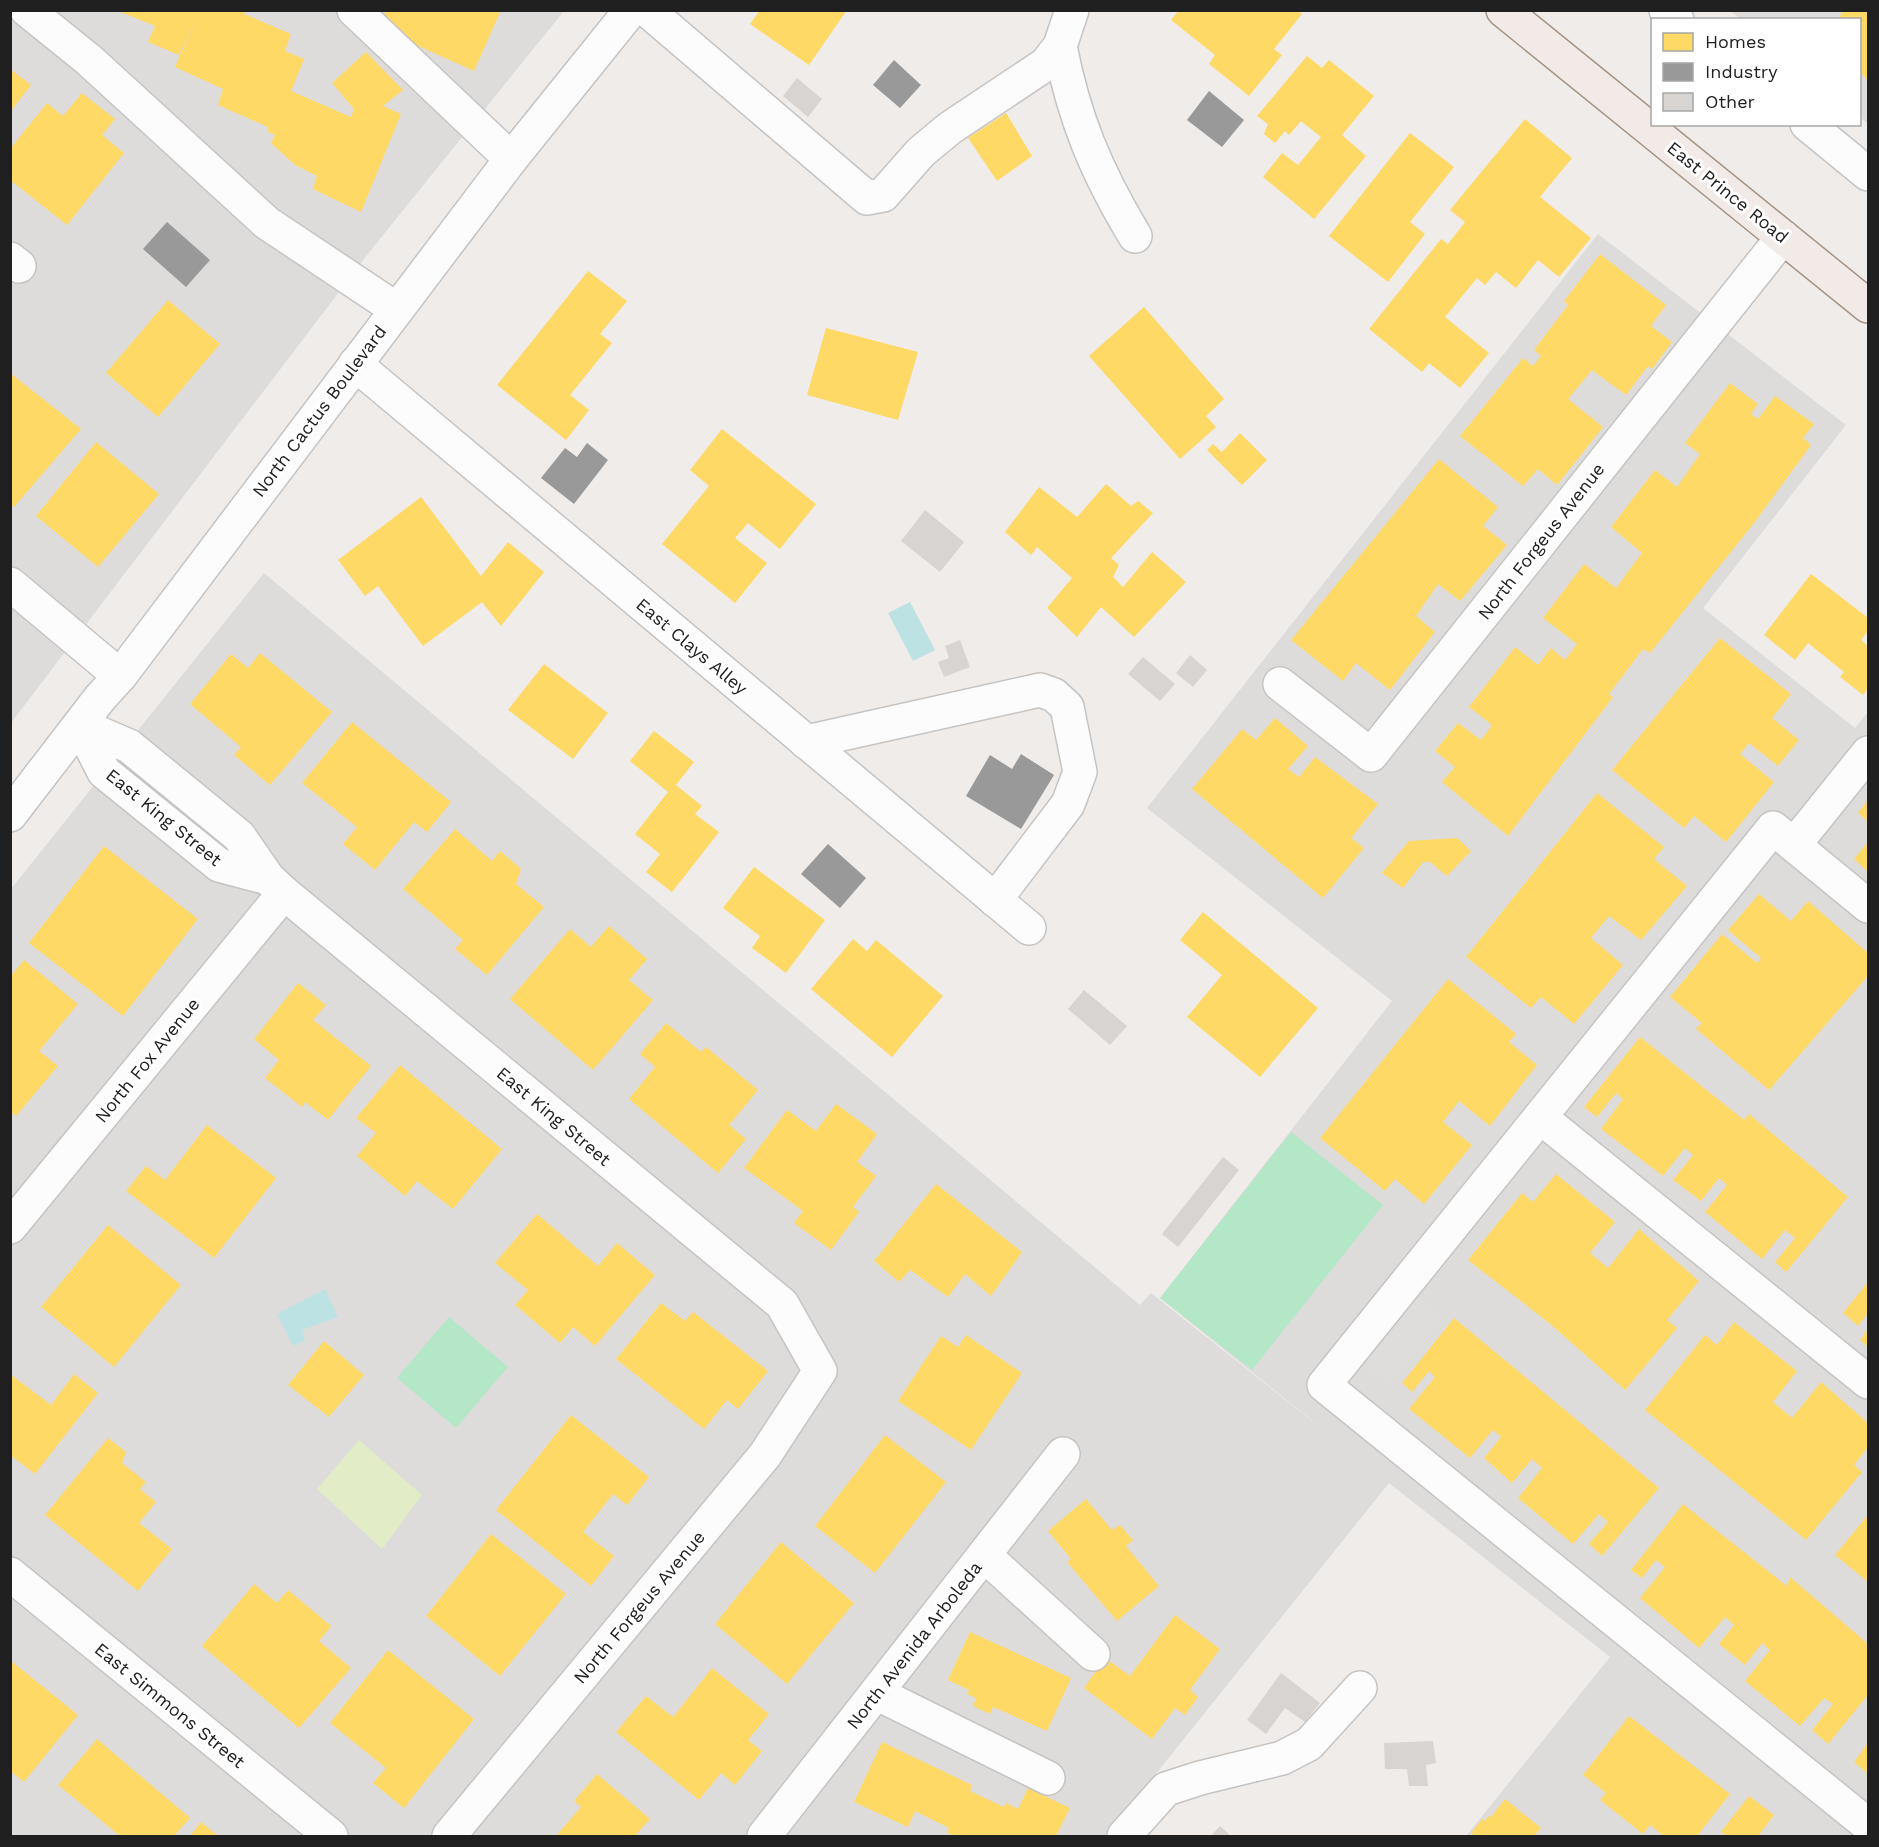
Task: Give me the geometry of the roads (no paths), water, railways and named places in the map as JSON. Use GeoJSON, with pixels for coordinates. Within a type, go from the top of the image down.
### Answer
{"type":"FeatureCollection","features":[{"type":"Feature","properties":{"kind":"main road","name":"East Prince Road"},"geometry":{"type":"LineString","coordinates":[[1503,10],[1869,306]]}},
{"type":"Feature","properties":{"kind":"street"},"geometry":{"type":"LineString","coordinates":[[27,10],[89,60],[267,223],[396,309]]}},
{"type":"Feature","properties":{"kind":"street"},"geometry":{"type":"LineString","coordinates":[[354,10],[511,159]]}},
{"type":"Feature","properties":{"kind":"street","name":"North Cactus Boulevard"},"geometry":{"type":"LineString","coordinates":[[10,815],[120,676],[511,159],[631,10]]}},
{"type":"Feature","properties":{"kind":"street"},"geometry":{"type":"LineString","coordinates":[[647,10],[867,198],[883,195],[921,152],[950,128],[1046,64],[1060,46],[1072,10]]}},
{"type":"Feature","properties":{"kind":"street"},"geometry":{"type":"LineString","coordinates":[[1060,46],[1068,88],[1078,120],[1109,194],[1135,236]]}},
{"type":"Feature","properties":{"kind":"street"},"geometry":{"type":"LineString","coordinates":[[1809,126],[1869,174]]}},
{"type":"Feature","properties":{"kind":"street","name":"North Forgeus Avenue"},"geometry":{"type":"LineString","coordinates":[[1280,684],[1371,755],[1783,237]]}},
{"type":"Feature","properties":{"kind":"street","name":"East Clays Alley"},"geometry":{"type":"LineString","coordinates":[[355,364],[1029,928]]}},
{"type":"Feature","properties":{"kind":"street"},"geometry":{"type":"LineString","coordinates":[[10,584],[120,676]]}},
{"type":"Feature","properties":{"kind":"street"},"geometry":{"type":"LineString","coordinates":[[806,742],[1040,690],[1054,695],[1067,707],[1080,772],[1068,804],[995,900]]}},
{"type":"Feature","properties":{"kind":"street","name":"East King Street"},"geometry":{"type":"LineString","coordinates":[[80,725],[129,746],[239,836],[276,886],[782,1304],[820,1371]]}},
{"type":"Feature","properties":{"kind":"street"},"geometry":{"type":"LineString","coordinates":[[1794,845],[1869,753]]}},
{"type":"Feature","properties":{"kind":"street"},"geometry":{"type":"LineString","coordinates":[[1869,906],[1773,828],[1324,1385],[1869,1825]]}},
{"type":"Feature","properties":{"kind":"street","name":"North Fox Avenue"},"geometry":{"type":"LineString","coordinates":[[10,1227],[276,886]]}},
{"type":"Feature","properties":{"kind":"street"},"geometry":{"type":"LineString","coordinates":[[1540,1117],[1869,1382]]}},
{"type":"Feature","properties":{"kind":"street","name":"North Forgeus Avenue"},"geometry":{"type":"LineString","coordinates":[[449,1836],[765,1455],[820,1371]]}},
{"type":"Feature","properties":{"kind":"street","name":"North Avenida Arboleda"},"geometry":{"type":"LineString","coordinates":[[764,1836],[1063,1454]]}},
{"type":"Feature","properties":{"kind":"street"},"geometry":{"type":"LineString","coordinates":[[984,1555],[1093,1654]]}},
{"type":"Feature","properties":{"kind":"street","name":"East Simmons Street"},"geometry":{"type":"LineString","coordinates":[[10,1574],[330,1836]]}},
{"type":"Feature","properties":{"kind":"street"},"geometry":{"type":"LineString","coordinates":[[1124,1836],[1166,1789],[1281,1758],[1309,1744],[1360,1688]]}},
{"type":"Feature","properties":{"kind":"street"},"geometry":{"type":"LineString","coordinates":[[876,1693],[1048,1778]]}},
{"type":"Feature","properties":{"kind":"water"},"geometry":{"type":"Polygon","coordinates":[[[910,602],[935,650],[913,661],[888,613],[910,602]]]}},
{"type":"Feature","properties":{"kind":"water"},"geometry":{"type":"Polygon","coordinates":[[[325,1289],[338,1317],[302,1330],[305,1340],[293,1346],[277,1314],[325,1289]]]}}]}
